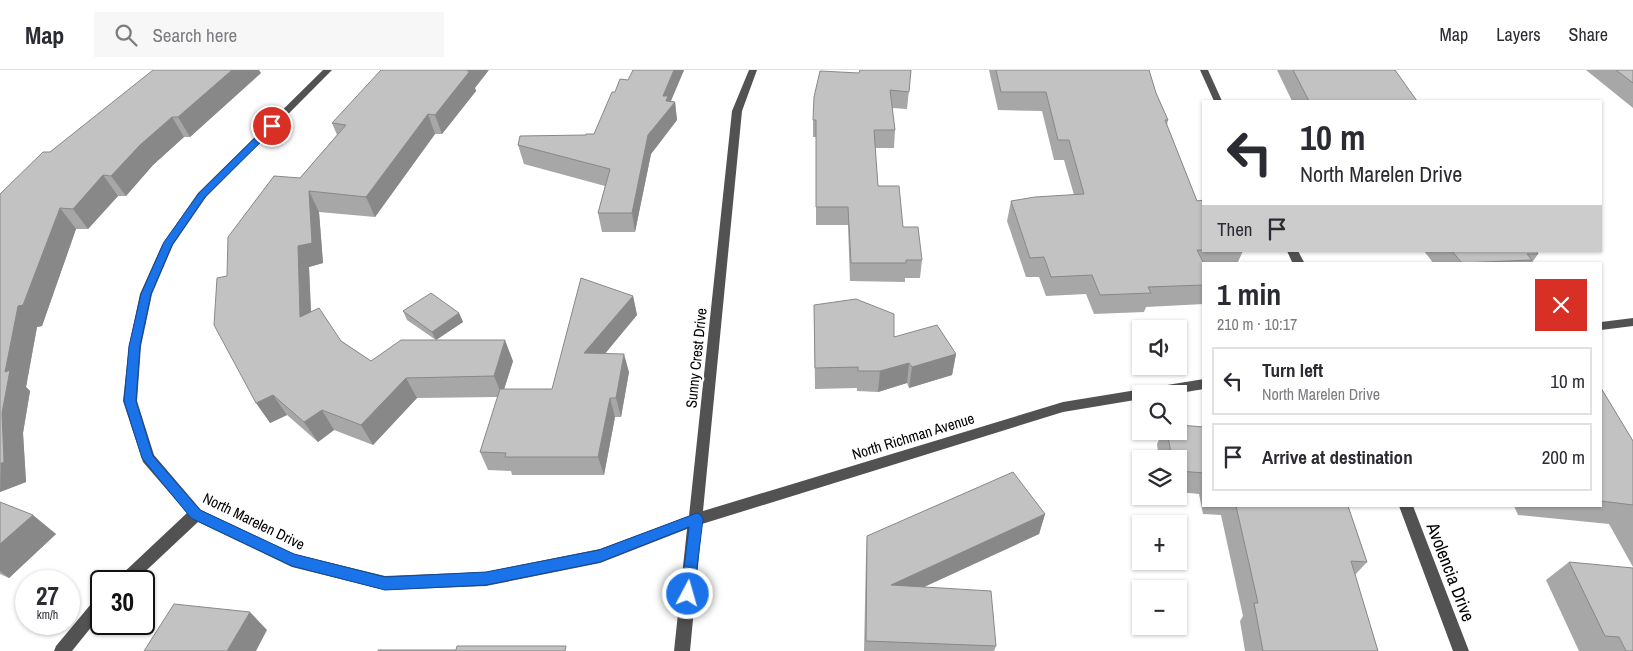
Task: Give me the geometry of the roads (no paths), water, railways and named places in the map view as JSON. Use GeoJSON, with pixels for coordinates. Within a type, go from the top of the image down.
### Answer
{"type":"FeatureCollection","features":[{"type":"Feature","properties":{"kind":"street","name":"North Marelen Drive"},"geometry":{"type":"LineString","coordinates":[[328,70],[202,195],[168,245],[146,294],[135,346],[130,401],[148,458],[196,514],[292,560],[385,583],[486,578],[600,556],[697,519]]}},
{"type":"Feature","properties":{"kind":"street","name":"Sunny Crest Drive"},"geometry":{"type":"LineString","coordinates":[[682,651],[697,519],[737,111],[753,70]]}},
{"type":"Feature","properties":{"kind":"street"},"geometry":{"type":"LineString","coordinates":[[1204,70],[1218,100]]}},
{"type":"Feature","properties":{"kind":"street"},"geometry":{"type":"LineString","coordinates":[[1602,326],[1633,322]]}},
{"type":"Feature","properties":{"kind":"street","name":"North Richman Avenue"},"geometry":{"type":"LineString","coordinates":[[1187,387],[1202,384]]}},
{"type":"Feature","properties":{"kind":"street","name":"North Richman Avenue"},"geometry":{"type":"LineString","coordinates":[[697,519],[1063,407],[1132,396]]}},
{"type":"Feature","properties":{"kind":"street","name":"Avolencia Drive"},"geometry":{"type":"LineString","coordinates":[[1406,507],[1461,651]]}},
{"type":"Feature","properties":{"kind":"street"},"geometry":{"type":"LineString","coordinates":[[136,570],[196,514]]}},
{"type":"Feature","properties":{"kind":"street"},"geometry":{"type":"LineString","coordinates":[[62,651],[90,617]]}}]}
